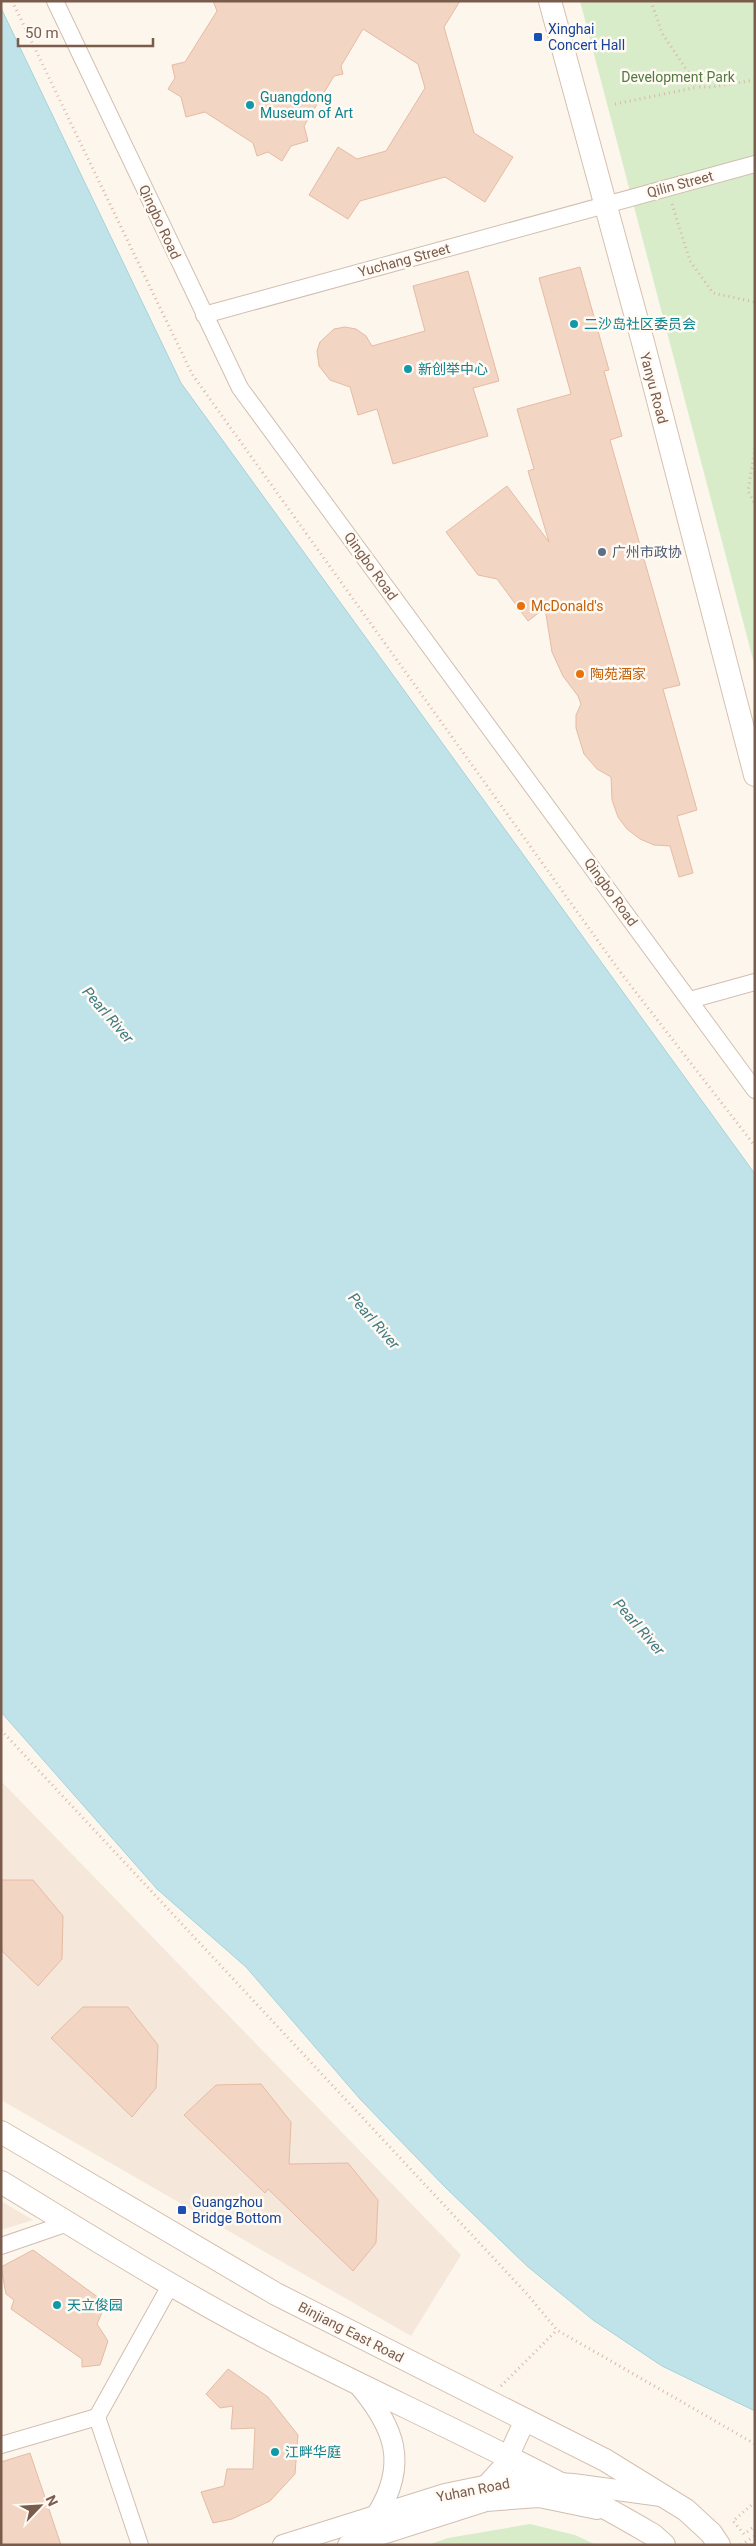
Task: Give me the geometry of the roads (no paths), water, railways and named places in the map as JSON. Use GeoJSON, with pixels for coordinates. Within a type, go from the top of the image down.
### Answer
{"type":"FeatureCollection","features":[{"type":"Feature","properties":{"kind":"main road","name":"Yanyu Road"},"geometry":{"type":"LineString","coordinates":[[550,1],[755,775]]}},
{"type":"Feature","properties":{"kind":"main road","name":"Binjiang East Road"},"geometry":{"type":"LineString","coordinates":[[1,2132],[276,2294],[605,2460],[668,2497],[703,2525],[719,2545]]}},
{"type":"Feature","properties":{"kind":"main road"},"geometry":{"type":"LineString","coordinates":[[1,2182],[171,2284],[268,2338],[578,2492],[653,2535],[664,2545]]}},
{"type":"Feature","properties":{"kind":"street","name":"Qingbo Road"},"geometry":{"type":"LineString","coordinates":[[55,1],[240,388],[755,1090]]}},
{"type":"Feature","properties":{"kind":"street","name":"Qilin Street"},"geometry":{"type":"LineString","coordinates":[[605,204],[755,164]]}},
{"type":"Feature","properties":{"kind":"street","name":"Yuchang Street"},"geometry":{"type":"LineString","coordinates":[[204,315],[605,204]]}},
{"type":"Feature","properties":{"kind":"street"},"geometry":{"type":"LineString","coordinates":[[690,1000],[755,982]]}},
{"type":"Feature","properties":{"kind":"street"},"geometry":{"type":"LineString","coordinates":[[1,2246],[68,2223]]}},
{"type":"Feature","properties":{"kind":"street"},"geometry":{"type":"LineString","coordinates":[[1,2445],[97,2417],[171,2284]]}},
{"type":"Feature","properties":{"kind":"street"},"geometry":{"type":"LineString","coordinates":[[357,2383],[380,2413],[395,2450],[394,2478],[387,2499],[376,2516]]}},
{"type":"Feature","properties":{"kind":"street"},"geometry":{"type":"LineString","coordinates":[[97,2417],[140,2545]]}},
{"type":"Feature","properties":{"kind":"street"},"geometry":{"type":"LineString","coordinates":[[463,2507],[479,2494],[504,2466],[525,2420]]}},
{"type":"Feature","properties":{"kind":"street","name":"Yuhan Road"},"geometry":{"type":"LineString","coordinates":[[283,2545],[445,2494],[503,2482],[530,2481],[612,2488],[668,2497]]}},
{"type":"Feature","properties":{"kind":"street","name":"Yuhan Road"},"geometry":{"type":"LineString","coordinates":[[348,2545],[463,2507],[511,2497],[539,2497],[618,2514]]}},
{"type":"Feature","properties":{"kind":"street","name":"Binjiang East Road"},"geometry":{"type":"LineString","coordinates":[[703,2525],[725,2545]]}},
{"type":"Feature","properties":{"kind":"water","name":"Pearl River"},"geometry":{"type":"Polygon","coordinates":[[[1,8],[181,383],[755,1174],[755,2411],[662,2366],[593,2320],[527,2266],[446,2188],[360,2099],[246,1967],[157,1889],[1,1712],[1,8]]]}},
{"type":"Feature","properties":{"kind":"place","name":"Xinghai Concert Hall"},"geometry":{"type":"Point","coordinates":[538,37]}},
{"type":"Feature","properties":{"kind":"place","name":"Guangdong Museum of Art"},"geometry":{"type":"Point","coordinates":[250,105]}},
{"type":"Feature","properties":{"kind":"place","name":"二沙岛社区委员会"},"geometry":{"type":"Point","coordinates":[574,324]}},
{"type":"Feature","properties":{"kind":"place","name":"新创举中心"},"geometry":{"type":"Point","coordinates":[408,369]}},
{"type":"Feature","properties":{"kind":"place","name":"广州市政协"},"geometry":{"type":"Point","coordinates":[602,552]}},
{"type":"Feature","properties":{"kind":"place","name":"McDonald's"},"geometry":{"type":"Point","coordinates":[521,606]}},
{"type":"Feature","properties":{"kind":"place","name":"陶苑酒家"},"geometry":{"type":"Point","coordinates":[580,674]}},
{"type":"Feature","properties":{"kind":"place","name":"Guangzhou Bridge Bottom"},"geometry":{"type":"Point","coordinates":[182,2210]}},
{"type":"Feature","properties":{"kind":"place","name":"天立俊园"},"geometry":{"type":"Point","coordinates":[57,2305]}},
{"type":"Feature","properties":{"kind":"place","name":"江畔华庭"},"geometry":{"type":"Point","coordinates":[275,2452]}},
{"type":"Feature","properties":{"kind":"park label","name":"Development Park"},"geometry":{"type":"Point","coordinates":[678,77]}}]}
